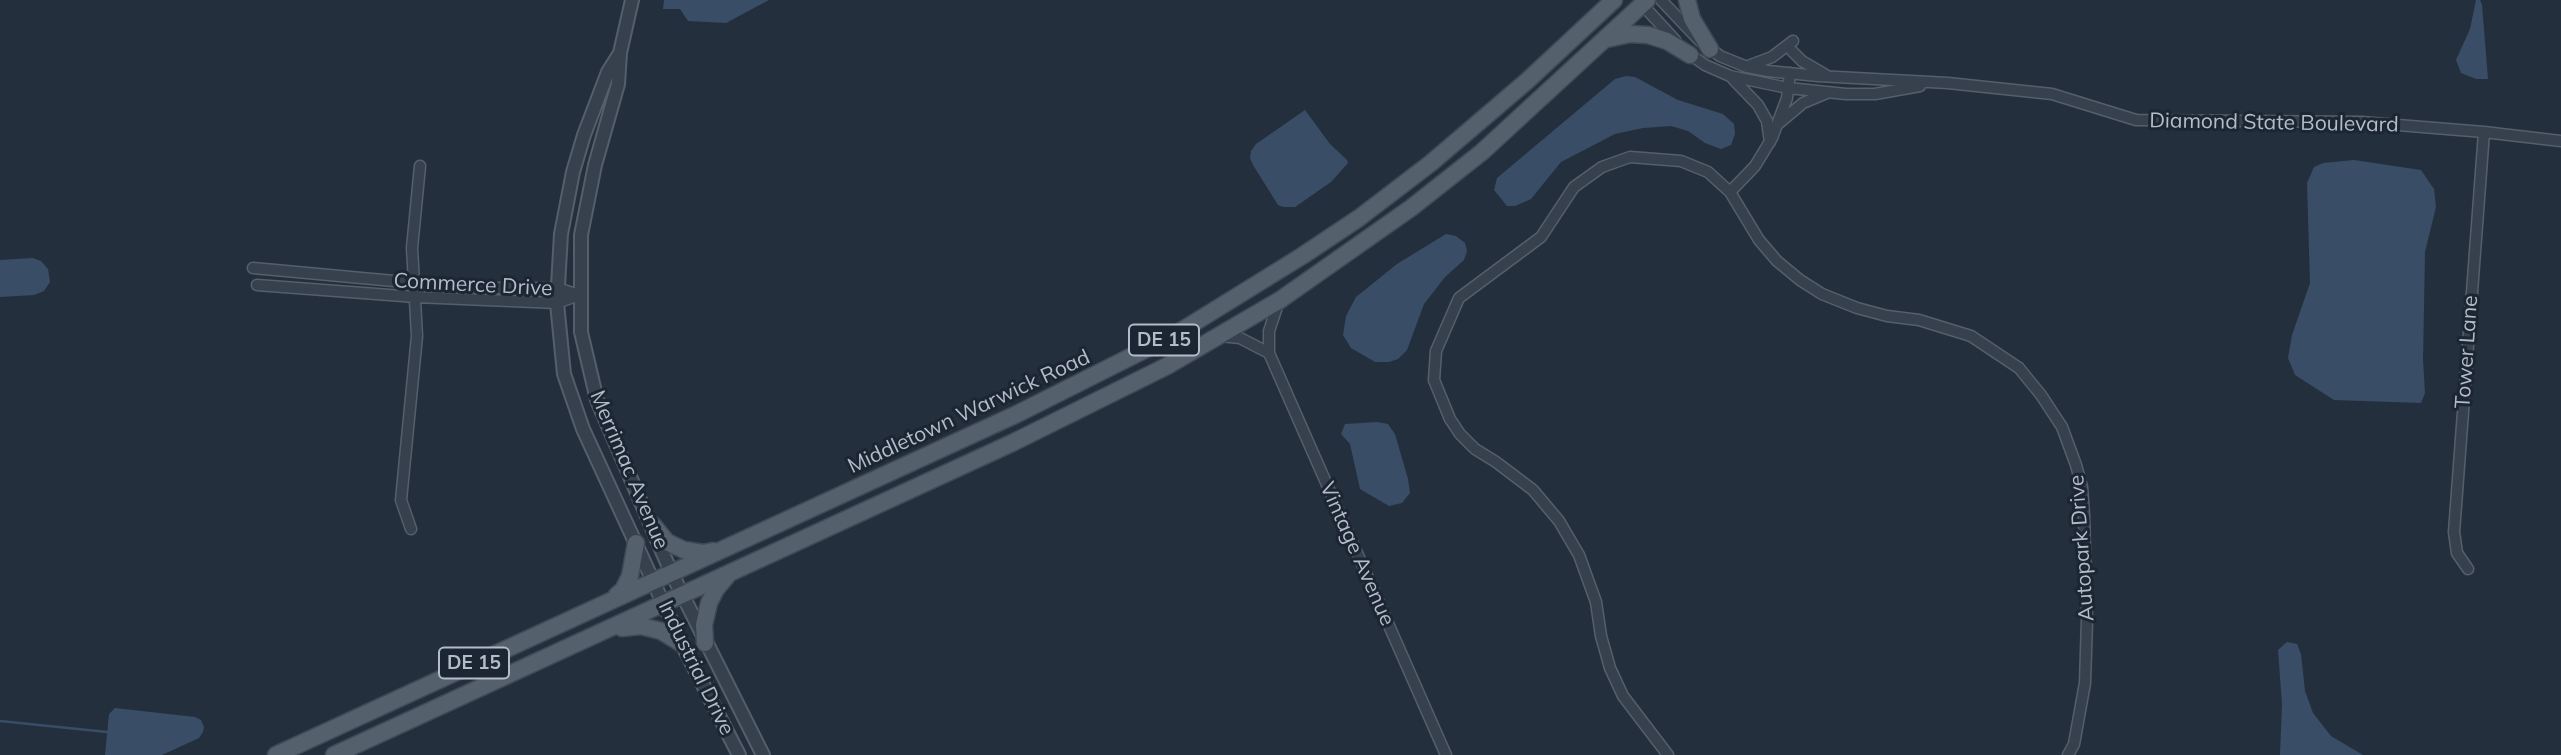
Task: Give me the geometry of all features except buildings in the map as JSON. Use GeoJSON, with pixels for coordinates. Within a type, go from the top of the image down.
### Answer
{"type":"FeatureCollection","features":[{"type":"Feature","properties":{"kind":"main road"},"geometry":{"type":"LineString","coordinates":[[1576,36],[1587,18],[1593,0]]}},
{"type":"Feature","properties":{"kind":"main road","name":"Middletown Warwick Road"},"geometry":{"type":"LineString","coordinates":[[276,755],[1028,409],[1124,362],[1199,321],[1359,218],[1481,122],[1614,0]]}},
{"type":"Feature","properties":{"kind":"main road"},"geometry":{"type":"LineString","coordinates":[[1687,0],[1692,19],[1710,49]]}},
{"type":"Feature","properties":{"kind":"main road","name":"DE 15"},"geometry":{"type":"LineString","coordinates":[[334,755],[1058,421],[1136,383],[1220,336],[1280,300],[1367,241],[1482,152],[1643,1]]}},
{"type":"Feature","properties":{"kind":"main road"},"geometry":{"type":"LineString","coordinates":[[1604,40],[1630,34],[1648,35],[1667,41],[1690,55]]}},
{"type":"Feature","properties":{"kind":"main road"},"geometry":{"type":"LineString","coordinates":[[653,526],[667,542],[687,551],[703,553],[722,550]]}},
{"type":"Feature","properties":{"kind":"main road"},"geometry":{"type":"LineString","coordinates":[[612,600],[623,590],[630,576],[636,543]]}},
{"type":"Feature","properties":{"kind":"main road"},"geometry":{"type":"LineString","coordinates":[[705,643],[704,625],[709,603],[728,574]]}},
{"type":"Feature","properties":{"kind":"main road"},"geometry":{"type":"LineString","coordinates":[[609,629],[641,626],[661,631],[682,644]]}},
{"type":"Feature","properties":{"kind":"street","name":"Merrimac Avenue"},"geometry":{"type":"LineString","coordinates":[[632,0],[620,53],[618,84],[595,165],[581,235],[581,332],[597,400],[683,595]]}},
{"type":"Feature","properties":{"kind":"street","name":"Diamond State Boulevard"},"geometry":{"type":"LineString","coordinates":[[1661,0],[1710,49],[1747,67],[1829,77],[1948,83],[2052,94],[2136,120],[2361,122],[2561,141]]}},
{"type":"Feature","properties":{"kind":"street","name":"Diamond State Boulevard"},"geometry":{"type":"LineString","coordinates":[[1643,1],[1690,55],[1704,65],[1730,76],[1829,93],[1875,94],[1948,83]]}},
{"type":"Feature","properties":{"kind":"street"},"geometry":{"type":"LineString","coordinates":[[1747,67],[1793,46],[1802,61],[1829,77]]}},
{"type":"Feature","properties":{"kind":"street","name":"Merrimac Avenue"},"geometry":{"type":"LineString","coordinates":[[620,53],[607,72],[573,172],[561,234],[557,303],[564,374],[583,429],[654,580]]}},
{"type":"Feature","properties":{"kind":"street"},"geometry":{"type":"LineString","coordinates":[[1730,192],[1755,166],[1770,142],[1788,88],[1790,73]]}},
{"type":"Feature","properties":{"kind":"street"},"geometry":{"type":"LineString","coordinates":[[1730,76],[1757,103],[1767,121],[1770,142]]}},
{"type":"Feature","properties":{"kind":"street"},"geometry":{"type":"LineString","coordinates":[[1777,124],[1803,103],[1829,93]]}},
{"type":"Feature","properties":{"kind":"street","name":"Tower Lane"},"geometry":{"type":"LineString","coordinates":[[2468,569],[2457,553],[2454,532],[2484,132]]}},
{"type":"Feature","properties":{"kind":"street","name":"Autopark Drive"},"geometry":{"type":"LineString","coordinates":[[1668,755],[1623,696],[1609,668],[1596,602],[1579,555],[1559,521],[1533,490],[1475,449],[1460,434],[1450,419],[1434,380],[1436,351],[1459,298],[1541,237],[1574,187],[1602,167],[1630,157],[1681,161],[1708,172],[1730,192],[1759,240],[1777,261],[1800,280],[1822,295],[1857,308],[1931,323],[1971,336],[2019,368],[2062,426],[2077,465],[2082,487],[2087,620],[2085,683],[2074,744],[2068,755]]}},
{"type":"Feature","properties":{"kind":"street"},"geometry":{"type":"LineString","coordinates":[[411,529],[401,500],[416,336],[412,248],[420,166]]}},
{"type":"Feature","properties":{"kind":"street","name":"Commerce Drive"},"geometry":{"type":"LineString","coordinates":[[253,268],[470,288],[557,288],[579,295]]}},
{"type":"Feature","properties":{"kind":"street","name":"Commerce Drive"},"geometry":{"type":"LineString","coordinates":[[257,285],[416,297],[557,303],[579,295]]}},
{"type":"Feature","properties":{"kind":"street"},"geometry":{"type":"LineString","coordinates":[[1220,336],[1240,338],[1269,352],[1269,331],[1280,300]]}},
{"type":"Feature","properties":{"kind":"street","name":"Vintage Avenue"},"geometry":{"type":"LineString","coordinates":[[1269,352],[1446,755]]}},
{"type":"Feature","properties":{"kind":"street","name":"Industrial Drive"},"geometry":{"type":"LineString","coordinates":[[654,580],[682,644],[739,755]]}},
{"type":"Feature","properties":{"kind":"street","name":"Industrial Drive"},"geometry":{"type":"LineString","coordinates":[[683,595],[763,755]]}},
{"type":"Feature","properties":{"kind":"water"},"geometry":{"type":"Polygon","coordinates":[[[664,0],[769,0],[726,23],[688,21],[680,9],[663,9],[664,0]]]}},
{"type":"Feature","properties":{"kind":"water"},"geometry":{"type":"Polygon","coordinates":[[[2476,0],[2480,0],[2482,5],[2488,79],[2476,79],[2461,73],[2456,60],[2470,29],[2476,0]]]}},
{"type":"Feature","properties":{"kind":"water"},"geometry":{"type":"Polygon","coordinates":[[[1635,77],[1678,100],[1723,114],[1734,124],[1735,134],[1731,145],[1721,149],[1705,143],[1688,131],[1671,126],[1615,134],[1561,162],[1531,199],[1515,206],[1507,206],[1494,190],[1497,178],[1615,79],[1635,77]]]}},
{"type":"Feature","properties":{"kind":"water"},"geometry":{"type":"Polygon","coordinates":[[[1305,110],[1348,163],[1331,182],[1295,207],[1283,207],[1278,205],[1253,165],[1251,151],[1256,144],[1305,110]]]}},
{"type":"Feature","properties":{"kind":"water"},"geometry":{"type":"Polygon","coordinates":[[[2354,160],[2421,170],[2434,189],[2436,207],[2425,252],[2425,393],[2421,403],[2334,400],[2295,375],[2288,358],[2292,335],[2310,283],[2307,183],[2314,167],[2323,163],[2354,160]]]}},
{"type":"Feature","properties":{"kind":"water"},"geometry":{"type":"Polygon","coordinates":[[[1446,234],[1456,236],[1465,243],[1467,251],[1464,260],[1445,277],[1424,304],[1407,350],[1398,359],[1375,362],[1351,348],[1343,335],[1346,316],[1356,297],[1397,264],[1446,234]]]}},
{"type":"Feature","properties":{"kind":"water"},"geometry":{"type":"Polygon","coordinates":[[[33,258],[41,261],[48,269],[50,282],[44,291],[34,295],[0,297],[0,260],[33,258]]]}},
{"type":"Feature","properties":{"kind":"water"},"geometry":{"type":"Polygon","coordinates":[[[1345,424],[1388,424],[1395,434],[1410,493],[1402,503],[1389,506],[1360,489],[1350,444],[1341,434],[1345,424]]]}},
{"type":"Feature","properties":{"kind":"water"},"geometry":{"type":"Polygon","coordinates":[[[2287,642],[2297,644],[2301,654],[2305,691],[2313,713],[2331,736],[2363,755],[2280,755],[2282,704],[2278,650],[2287,642]]]}},
{"type":"Feature","properties":{"kind":"water"},"geometry":{"type":"Polygon","coordinates":[[[115,708],[195,717],[201,720],[203,732],[199,738],[162,755],[105,755],[109,714],[115,708]]]}},
{"type":"Feature","properties":{"kind":"waterway"},"geometry":{"type":"LineString","coordinates":[[0,721],[107,732]]}}]}
